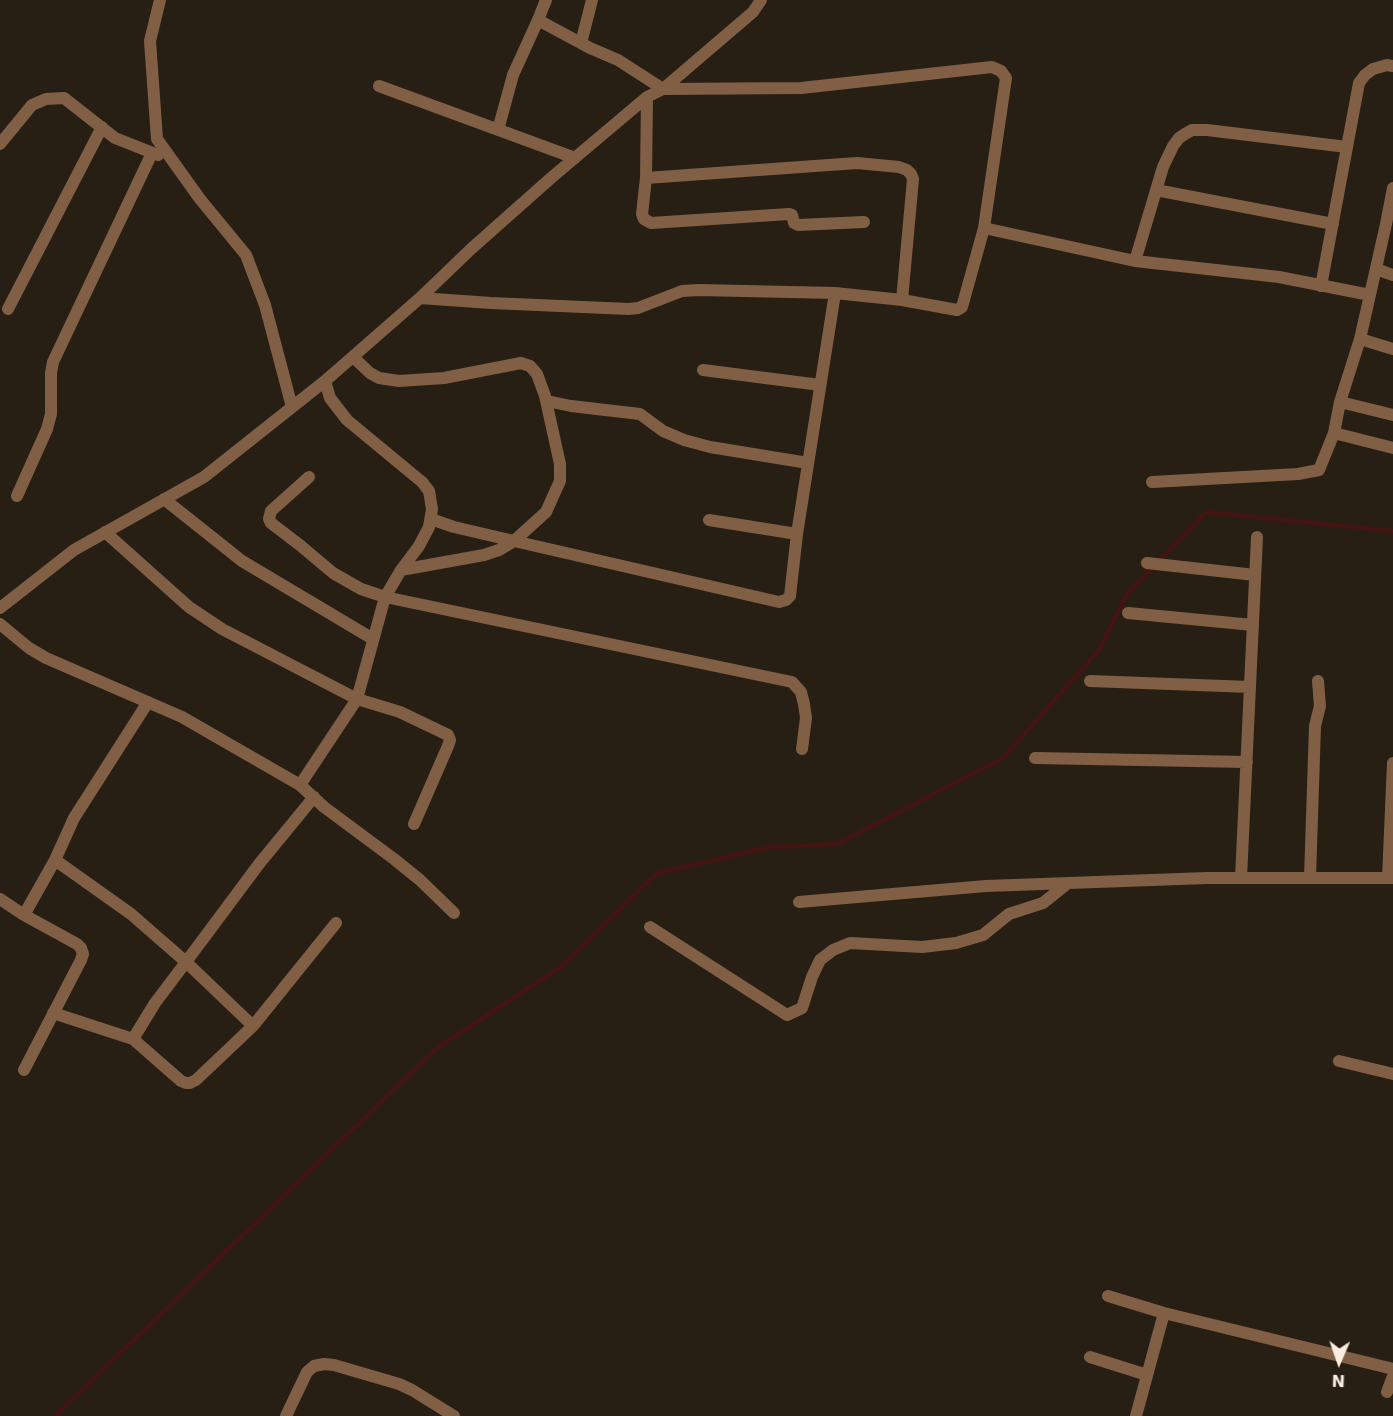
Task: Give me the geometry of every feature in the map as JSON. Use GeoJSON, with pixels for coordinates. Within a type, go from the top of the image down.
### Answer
{"type":"FeatureCollection","features":[{"type":"Feature","properties":{"kind":"street"},"geometry":{"type":"LineString","coordinates":[[160,0],[150,41],[157,139],[200,199],[246,255],[265,305],[291,407]]}},
{"type":"Feature","properties":{"kind":"street"},"geometry":{"type":"LineString","coordinates":[[498,130],[513,75],[546,0]]}},
{"type":"Feature","properties":{"kind":"street"},"geometry":{"type":"LineString","coordinates":[[581,43],[592,0]]}},
{"type":"Feature","properties":{"kind":"street"},"geometry":{"type":"LineString","coordinates":[[0,608],[74,550],[204,477],[325,381],[575,158],[647,97],[663,89],[753,12],[761,0]]}},
{"type":"Feature","properties":{"kind":"street"},"geometry":{"type":"LineString","coordinates":[[420,298],[616,309],[638,308],[682,291],[699,290],[835,293],[902,300],[954,310],[962,307],[984,228],[1006,78],[1001,71],[992,67],[801,88],[663,89],[618,60],[538,20]]}},
{"type":"Feature","properties":{"kind":"street"},"geometry":{"type":"LineString","coordinates":[[1322,286],[1359,83],[1373,69],[1387,65],[1393,66]]}},
{"type":"Feature","properties":{"kind":"street"},"geometry":{"type":"LineString","coordinates":[[379,86],[575,158]]}},
{"type":"Feature","properties":{"kind":"street"},"geometry":{"type":"LineString","coordinates":[[647,97],[646,178],[642,214],[644,219],[651,223],[789,214],[792,215],[794,223],[798,225],[864,222]]}},
{"type":"Feature","properties":{"kind":"street"},"geometry":{"type":"LineString","coordinates":[[0,144],[32,105],[46,99],[64,98],[115,138],[173,162]]}},
{"type":"Feature","properties":{"kind":"street"},"geometry":{"type":"LineString","coordinates":[[8,309],[102,127]]}},
{"type":"Feature","properties":{"kind":"street"},"geometry":{"type":"LineString","coordinates":[[1135,261],[1163,167],[1179,138],[1192,130],[1347,147]]}},
{"type":"Feature","properties":{"kind":"street"},"geometry":{"type":"LineString","coordinates":[[16,496],[47,429],[51,414],[53,362],[152,153]]}},
{"type":"Feature","properties":{"kind":"street"},"geometry":{"type":"LineString","coordinates":[[646,178],[857,163],[899,167],[907,170],[913,179],[902,300]]}},
{"type":"Feature","properties":{"kind":"street"},"geometry":{"type":"LineString","coordinates":[[1156,190],[1333,224]]}},
{"type":"Feature","properties":{"kind":"street"},"geometry":{"type":"LineString","coordinates":[[1152,482],[1298,474],[1319,470],[1334,433],[1340,402],[1360,339],[1392,195]]}},
{"type":"Feature","properties":{"kind":"street"},"geometry":{"type":"LineString","coordinates":[[984,228],[1135,261],[1279,277],[1370,295]]}},
{"type":"Feature","properties":{"kind":"street"},"geometry":{"type":"LineString","coordinates":[[1376,269],[1393,275]]}},
{"type":"Feature","properties":{"kind":"street"},"geometry":{"type":"LineString","coordinates":[[431,519],[514,541],[778,602],[786,600],[790,596],[797,534],[835,293]]}},
{"type":"Feature","properties":{"kind":"street"},"geometry":{"type":"LineString","coordinates":[[1360,339],[1393,349]]}},
{"type":"Feature","properties":{"kind":"street"},"geometry":{"type":"LineString","coordinates":[[353,357],[379,378],[399,381],[444,378],[521,363],[530,366],[537,374],[546,401],[561,464],[560,481],[546,512],[514,541],[499,550],[484,555],[401,570]]}},
{"type":"Feature","properties":{"kind":"street"},"geometry":{"type":"LineString","coordinates":[[703,370],[820,385]]}},
{"type":"Feature","properties":{"kind":"street"},"geometry":{"type":"LineString","coordinates":[[300,785],[357,699],[385,597],[419,546],[429,527],[432,509],[429,491],[422,482],[347,420],[330,398],[325,381]]}},
{"type":"Feature","properties":{"kind":"street"},"geometry":{"type":"LineString","coordinates":[[546,401],[639,414],[663,431],[684,440],[710,447],[808,464]]}},
{"type":"Feature","properties":{"kind":"street"},"geometry":{"type":"LineString","coordinates":[[1340,402],[1393,415]]}},
{"type":"Feature","properties":{"kind":"street"},"geometry":{"type":"LineString","coordinates":[[1334,433],[1393,448]]}},
{"type":"Feature","properties":{"kind":"street"},"geometry":{"type":"LineString","coordinates":[[309,477],[271,511],[269,519],[333,573],[361,589],[385,597],[792,682],[801,692],[804,704],[806,718],[802,749]]}},
{"type":"Feature","properties":{"kind":"street"},"geometry":{"type":"LineString","coordinates":[[164,499],[242,561],[373,639]]}},
{"type":"Feature","properties":{"kind":"street"},"geometry":{"type":"LineString","coordinates":[[709,520],[797,534]]}},
{"type":"Feature","properties":{"kind":"street"},"geometry":{"type":"LineString","coordinates":[[105,532],[189,607],[208,621],[357,699],[400,712],[448,735],[450,740],[448,746],[414,824]]}},
{"type":"Feature","properties":{"kind":"street"},"geometry":{"type":"LineString","coordinates":[[1241,878],[1257,537]]}},
{"type":"Feature","properties":{"kind":"street"},"geometry":{"type":"LineString","coordinates":[[1147,562],[1255,575]]}},
{"type":"Feature","properties":{"kind":"street"},"geometry":{"type":"LineString","coordinates":[[1128,613],[1253,625]]}},
{"type":"Feature","properties":{"kind":"street"},"geometry":{"type":"LineString","coordinates":[[0,624],[29,648],[46,658],[182,717],[300,785],[324,807],[420,880],[454,913]]}},
{"type":"Feature","properties":{"kind":"street"},"geometry":{"type":"LineString","coordinates":[[1090,681],[1250,687]]}},
{"type":"Feature","properties":{"kind":"street"},"geometry":{"type":"LineString","coordinates":[[1310,878],[1315,726],[1320,706],[1318,681]]}},
{"type":"Feature","properties":{"kind":"street"},"geometry":{"type":"LineString","coordinates":[[24,915],[56,860],[75,818],[148,702]]}},
{"type":"Feature","properties":{"kind":"street"},"geometry":{"type":"LineString","coordinates":[[1035,758],[1247,762]]}},
{"type":"Feature","properties":{"kind":"street"},"geometry":{"type":"LineString","coordinates":[[799,902],[986,886],[1241,878],[1390,878],[1393,763]]}},
{"type":"Feature","properties":{"kind":"street"},"geometry":{"type":"LineString","coordinates":[[133,1040],[155,1003],[259,864],[314,797]]}},
{"type":"Feature","properties":{"kind":"street"},"geometry":{"type":"LineString","coordinates":[[56,860],[131,914],[186,962],[253,1026]]}},
{"type":"Feature","properties":{"kind":"street"},"geometry":{"type":"LineString","coordinates":[[650,927],[787,1015],[802,1008],[820,960],[833,950],[850,943],[922,947],[956,943],[983,935],[1009,914],[1042,903],[1068,883]]}},
{"type":"Feature","properties":{"kind":"street"},"geometry":{"type":"LineString","coordinates":[[0,899],[77,944],[83,954],[24,1070]]}},
{"type":"Feature","properties":{"kind":"street"},"geometry":{"type":"LineString","coordinates":[[53,1013],[133,1040],[181,1081],[190,1083],[196,1080],[253,1026],[336,923]]}},
{"type":"Feature","properties":{"kind":"street"},"geometry":{"type":"LineString","coordinates":[[1339,1061],[1393,1074]]}},
{"type":"Feature","properties":{"kind":"street"},"geometry":{"type":"LineString","coordinates":[[1108,1296],[1164,1313],[1393,1369]]}},
{"type":"Feature","properties":{"kind":"street"},"geometry":{"type":"LineString","coordinates":[[1136,1416],[1164,1313]]}},
{"type":"Feature","properties":{"kind":"street"},"geometry":{"type":"LineString","coordinates":[[1089,1357],[1147,1375]]}},
{"type":"Feature","properties":{"kind":"street"},"geometry":{"type":"LineString","coordinates":[[286,1416],[307,1372],[314,1366],[324,1364],[399,1384],[454,1416]]}},
{"type":"Feature","properties":{"kind":"street"},"geometry":{"type":"LineString","coordinates":[[1387,1392],[1393,1376]]}},
{"type":"Feature","properties":{"kind":"waterway"},"geometry":{"type":"LineString","coordinates":[[55,1416],[437,1048],[562,966],[657,873],[770,847],[837,844],[1003,758],[1099,650],[1126,595],[1206,512],[1393,531]]}}]}
